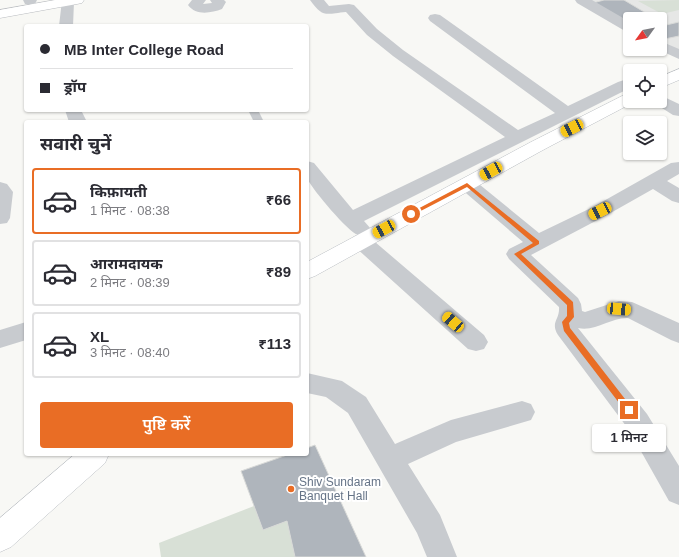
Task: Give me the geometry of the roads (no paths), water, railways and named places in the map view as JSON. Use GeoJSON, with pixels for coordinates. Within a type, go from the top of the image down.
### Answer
{"type":"FeatureCollection","features":[{"type":"Feature","properties":{"kind":"main road"},"geometry":{"type":"LineString","coordinates":[[0,7],[33,0]]}},
{"type":"Feature","properties":{"kind":"main road"},"geometry":{"type":"LineString","coordinates":[[0,14],[70,1]]}},
{"type":"Feature","properties":{"kind":"main road"},"geometry":{"type":"LineString","coordinates":[[667,80],[679,74]]}},
{"type":"Feature","properties":{"kind":"main road"},"geometry":{"type":"LineString","coordinates":[[309,270],[537,146],[623,102]]}},
{"type":"Feature","properties":{"kind":"main road"},"geometry":{"type":"LineString","coordinates":[[0,537],[93,456]]}},
{"type":"Feature","properties":{"kind":"street"},"geometry":{"type":"LineString","coordinates":[[199,0],[195,5],[200,8],[217,6],[219,2],[218,0]]}},
{"type":"Feature","properties":{"kind":"street"},"geometry":{"type":"LineString","coordinates":[[317,0],[325,10],[349,8],[373,34],[390,48],[517,138]]}},
{"type":"Feature","properties":{"kind":"street"},"geometry":{"type":"LineString","coordinates":[[582,0],[623,24]]}},
{"type":"Feature","properties":{"kind":"street"},"geometry":{"type":"LineString","coordinates":[[66,24],[70,1]]}},
{"type":"Feature","properties":{"kind":"street"},"geometry":{"type":"LineString","coordinates":[[435,18],[566,113]]}},
{"type":"Feature","properties":{"kind":"street"},"geometry":{"type":"LineString","coordinates":[[667,49],[679,55]]}},
{"type":"Feature","properties":{"kind":"street"},"geometry":{"type":"LineString","coordinates":[[350,220],[623,86]]}},
{"type":"Feature","properties":{"kind":"street"},"geometry":{"type":"LineString","coordinates":[[667,104],[679,111]]}},
{"type":"Feature","properties":{"kind":"street"},"geometry":{"type":"LineString","coordinates":[[678,167],[600,211],[517,254],[570,304],[571,317],[566,322],[566,329],[638,422],[679,492]]}},
{"type":"Feature","properties":{"kind":"street"},"geometry":{"type":"LineString","coordinates":[[309,169],[365,239],[476,342]]}},
{"type":"Feature","properties":{"kind":"street"},"geometry":{"type":"LineString","coordinates":[[654,181],[679,197]]}},
{"type":"Feature","properties":{"kind":"street"},"geometry":{"type":"LineString","coordinates":[[467,184],[537,243]]}},
{"type":"Feature","properties":{"kind":"street"},"geometry":{"type":"LineString","coordinates":[[0,188],[3,192],[0,218]]}},
{"type":"Feature","properties":{"kind":"street"},"geometry":{"type":"LineString","coordinates":[[571,317],[586,321],[619,309],[632,310],[679,334]]}},
{"type":"Feature","properties":{"kind":"street"},"geometry":{"type":"LineString","coordinates":[[0,339],[24,332]]}},
{"type":"Feature","properties":{"kind":"street"},"geometry":{"type":"LineString","coordinates":[[309,383],[333,388],[357,405],[429,525],[442,557]]}},
{"type":"Feature","properties":{"kind":"street"},"geometry":{"type":"LineString","coordinates":[[389,459],[451,432],[522,412]]}},
{"type":"Feature","properties":{"kind":"place","name":"Shiv Sundaram Banquet Hall"},"geometry":{"type":"Point","coordinates":[291,489]}}]}
